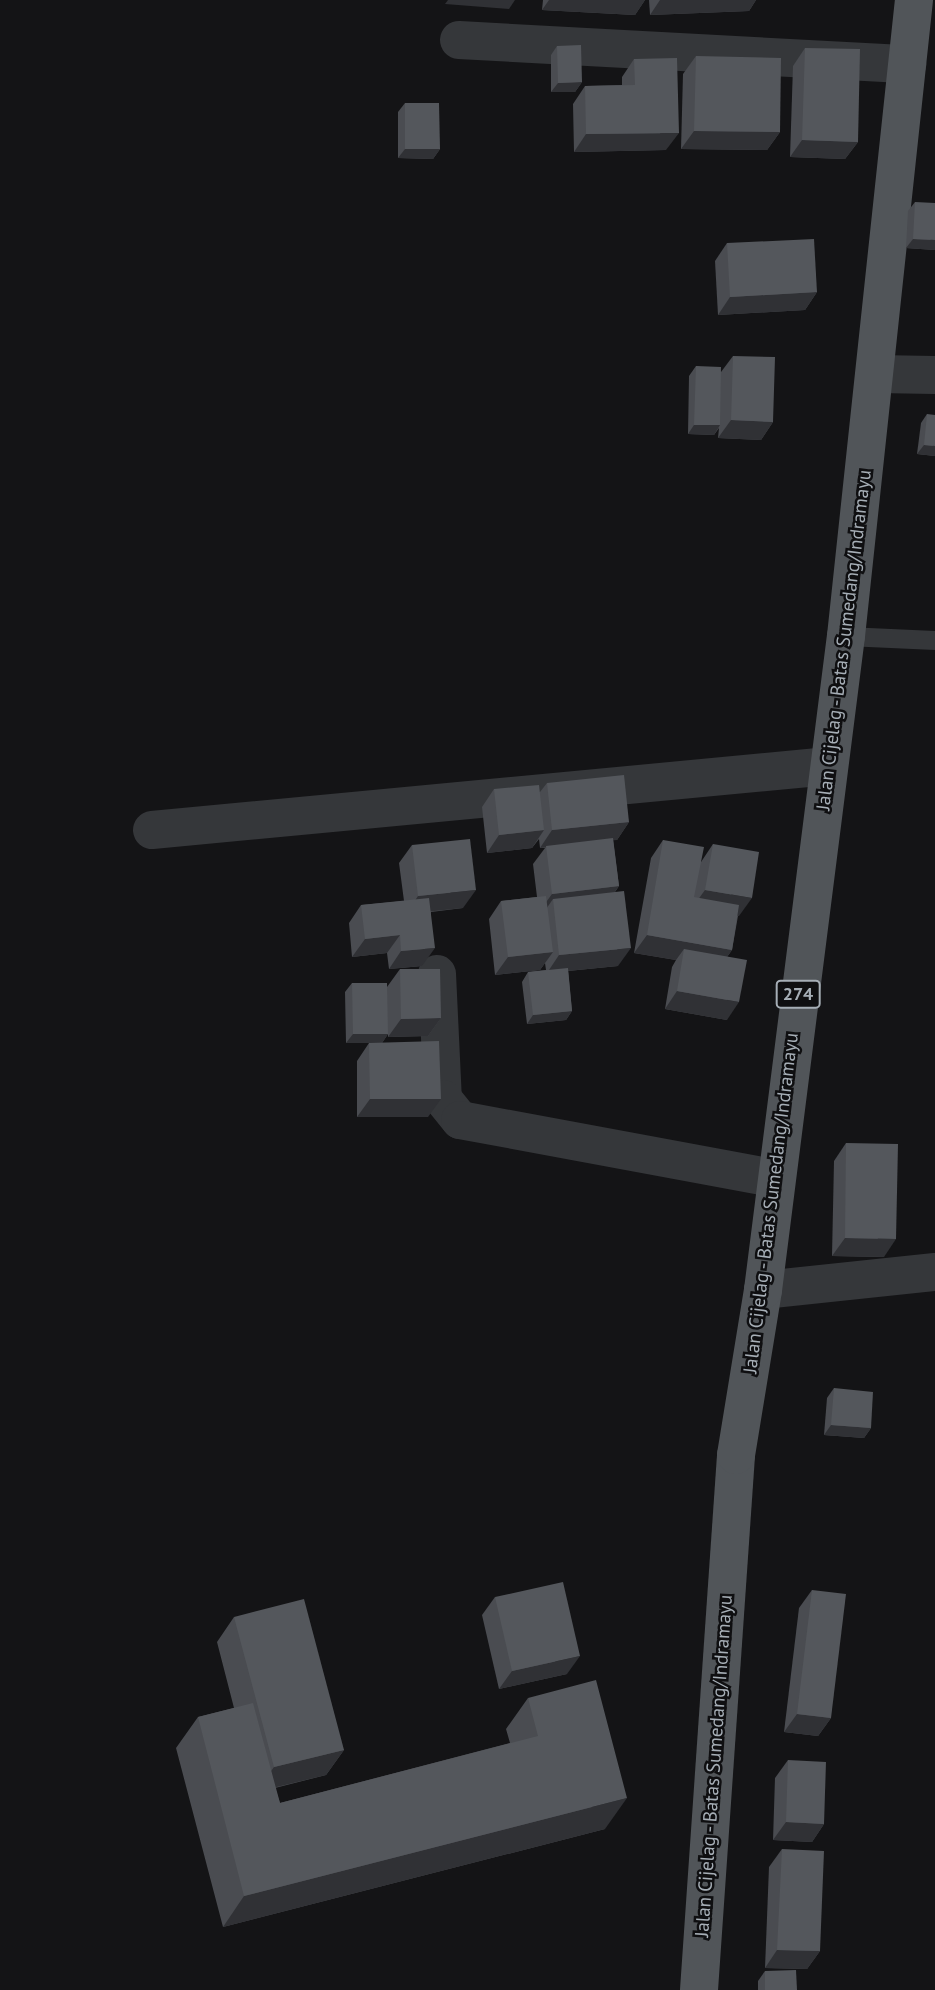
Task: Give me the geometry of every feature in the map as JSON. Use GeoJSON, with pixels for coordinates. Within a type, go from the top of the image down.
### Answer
{"type":"FeatureCollection","features":[{"type":"Feature","properties":{"kind":"main road","name":"Jalan Cijelag - Batas Sumedang/Indramayu"},"geometry":{"type":"LineString","coordinates":[[699,1990],[736,1455],[763,1290],[773,1178],[846,636],[914,0]]}},
{"type":"Feature","properties":{"kind":"street"},"geometry":{"type":"LineString","coordinates":[[459,40],[907,64]]}},
{"type":"Feature","properties":{"kind":"street"},"geometry":{"type":"LineString","coordinates":[[876,374],[935,375]]}},
{"type":"Feature","properties":{"kind":"street"},"geometry":{"type":"LineString","coordinates":[[152,830],[829,766]]}},
{"type":"Feature","properties":{"kind":"street"},"geometry":{"type":"LineString","coordinates":[[437,974],[443,1099],[460,1120],[773,1178]]}},
{"type":"Feature","properties":{"kind":"street"},"geometry":{"type":"LineString","coordinates":[[763,1290],[935,1272]]}},
{"type":"Feature","properties":{"kind":"lane"},"geometry":{"type":"LineString","coordinates":[[846,636],[935,640]]}},
{"type":"Feature","properties":{"kind":"building"},"geometry":{"type":"Polygon","coordinates":[[[581,45],[582,82],[558,83],[557,46],[581,45]]]}},
{"type":"Feature","properties":{"kind":"building"},"geometry":{"type":"Polygon","coordinates":[[[805,48],[860,49],[858,142],[802,140],[805,48]]]}},
{"type":"Feature","properties":{"kind":"building"},"geometry":{"type":"Polygon","coordinates":[[[696,56],[781,58],[780,132],[694,131],[696,56]]]}},
{"type":"Feature","properties":{"kind":"building"},"geometry":{"type":"Polygon","coordinates":[[[677,58],[679,133],[586,134],[585,86],[635,85],[634,59],[677,58]]]}},
{"type":"Feature","properties":{"kind":"building"},"geometry":{"type":"Polygon","coordinates":[[[405,103],[439,103],[440,149],[405,149],[405,103]]]}},
{"type":"Feature","properties":{"kind":"building"},"geometry":{"type":"Polygon","coordinates":[[[915,202],[935,203],[935,240],[913,239],[915,202]]]}},
{"type":"Feature","properties":{"kind":"building"},"geometry":{"type":"Polygon","coordinates":[[[814,239],[817,292],[730,297],[727,243],[814,239]]]}},
{"type":"Feature","properties":{"kind":"building"},"geometry":{"type":"Polygon","coordinates":[[[733,356],[775,357],[773,422],[731,420],[733,356]]]}},
{"type":"Feature","properties":{"kind":"building"},"geometry":{"type":"Polygon","coordinates":[[[696,366],[721,367],[720,425],[694,425],[696,366]]]}},
{"type":"Feature","properties":{"kind":"building"},"geometry":{"type":"Polygon","coordinates":[[[927,414],[935,415],[935,446],[924,445],[927,414]]]}},
{"type":"Feature","properties":{"kind":"building"},"geometry":{"type":"Polygon","coordinates":[[[624,775],[629,822],[552,830],[547,783],[624,775]]]}},
{"type":"Feature","properties":{"kind":"building"},"geometry":{"type":"Polygon","coordinates":[[[539,785],[544,830],[499,835],[494,789],[539,785]]]}},
{"type":"Feature","properties":{"kind":"building"},"geometry":{"type":"Polygon","coordinates":[[[613,838],[619,886],[552,894],[546,846],[613,838]]]}},
{"type":"Feature","properties":{"kind":"building"},"geometry":{"type":"Polygon","coordinates":[[[470,839],[476,890],[418,896],[412,845],[470,839]]]}},
{"type":"Feature","properties":{"kind":"building"},"geometry":{"type":"Polygon","coordinates":[[[663,840],[704,847],[694,897],[739,905],[732,950],[647,935],[663,840]]]}},
{"type":"Feature","properties":{"kind":"building"},"geometry":{"type":"Polygon","coordinates":[[[713,844],[759,852],[752,898],[705,890],[713,844]]]}},
{"type":"Feature","properties":{"kind":"building"},"geometry":{"type":"Polygon","coordinates":[[[624,891],[631,948],[559,955],[553,899],[624,891]]]}},
{"type":"Feature","properties":{"kind":"building"},"geometry":{"type":"Polygon","coordinates":[[[546,896],[553,952],[508,957],[501,901],[546,896]]]}},
{"type":"Feature","properties":{"kind":"building"},"geometry":{"type":"Polygon","coordinates":[[[429,898],[435,948],[401,951],[400,935],[365,939],[361,905],[429,898]]]}},
{"type":"Feature","properties":{"kind":"building"},"geometry":{"type":"Polygon","coordinates":[[[684,949],[747,960],[739,1002],[677,991],[684,949]]]}},
{"type":"Feature","properties":{"kind":"building"},"geometry":{"type":"Polygon","coordinates":[[[568,968],[572,1011],[533,1015],[528,972],[568,968]]]}},
{"type":"Feature","properties":{"kind":"building"},"geometry":{"type":"Polygon","coordinates":[[[400,969],[440,969],[441,1018],[401,1019],[400,969]]]}},
{"type":"Feature","properties":{"kind":"building"},"geometry":{"type":"Polygon","coordinates":[[[352,983],[387,983],[388,1034],[353,1034],[352,983]]]}},
{"type":"Feature","properties":{"kind":"building"},"geometry":{"type":"Polygon","coordinates":[[[439,1041],[441,1099],[370,1099],[369,1043],[439,1041]]]}},
{"type":"Feature","properties":{"kind":"building"},"geometry":{"type":"Polygon","coordinates":[[[846,1143],[898,1144],[896,1239],[845,1238],[846,1143]]]}},
{"type":"Feature","properties":{"kind":"building"},"geometry":{"type":"Polygon","coordinates":[[[834,1388],[873,1392],[871,1428],[831,1425],[834,1388]]]}},
{"type":"Feature","properties":{"kind":"building"},"geometry":{"type":"Polygon","coordinates":[[[563,1582],[580,1656],[512,1671],[495,1597],[563,1582]]]}},
{"type":"Feature","properties":{"kind":"building"},"geometry":{"type":"Polygon","coordinates":[[[812,1590],[846,1594],[831,1718],[797,1714],[812,1590]]]}},
{"type":"Feature","properties":{"kind":"building"},"geometry":{"type":"Polygon","coordinates":[[[304,1599],[344,1750],[274,1767],[234,1617],[304,1599]]]}},
{"type":"Feature","properties":{"kind":"building"},"geometry":{"type":"Polygon","coordinates":[[[596,1680],[627,1798],[244,1896],[198,1717],[253,1703],[280,1803],[538,1736],[528,1698],[596,1680]]]}},
{"type":"Feature","properties":{"kind":"building"},"geometry":{"type":"Polygon","coordinates":[[[788,1760],[826,1762],[824,1824],[786,1822],[788,1760]]]}},
{"type":"Feature","properties":{"kind":"building"},"geometry":{"type":"Polygon","coordinates":[[[782,1849],[824,1851],[820,1951],[777,1950],[782,1849]]]}},
{"type":"Feature","properties":{"kind":"building"},"geometry":{"type":"Polygon","coordinates":[[[796,1970],[797,1990],[765,1990],[765,1971],[796,1970]]]}}]}
